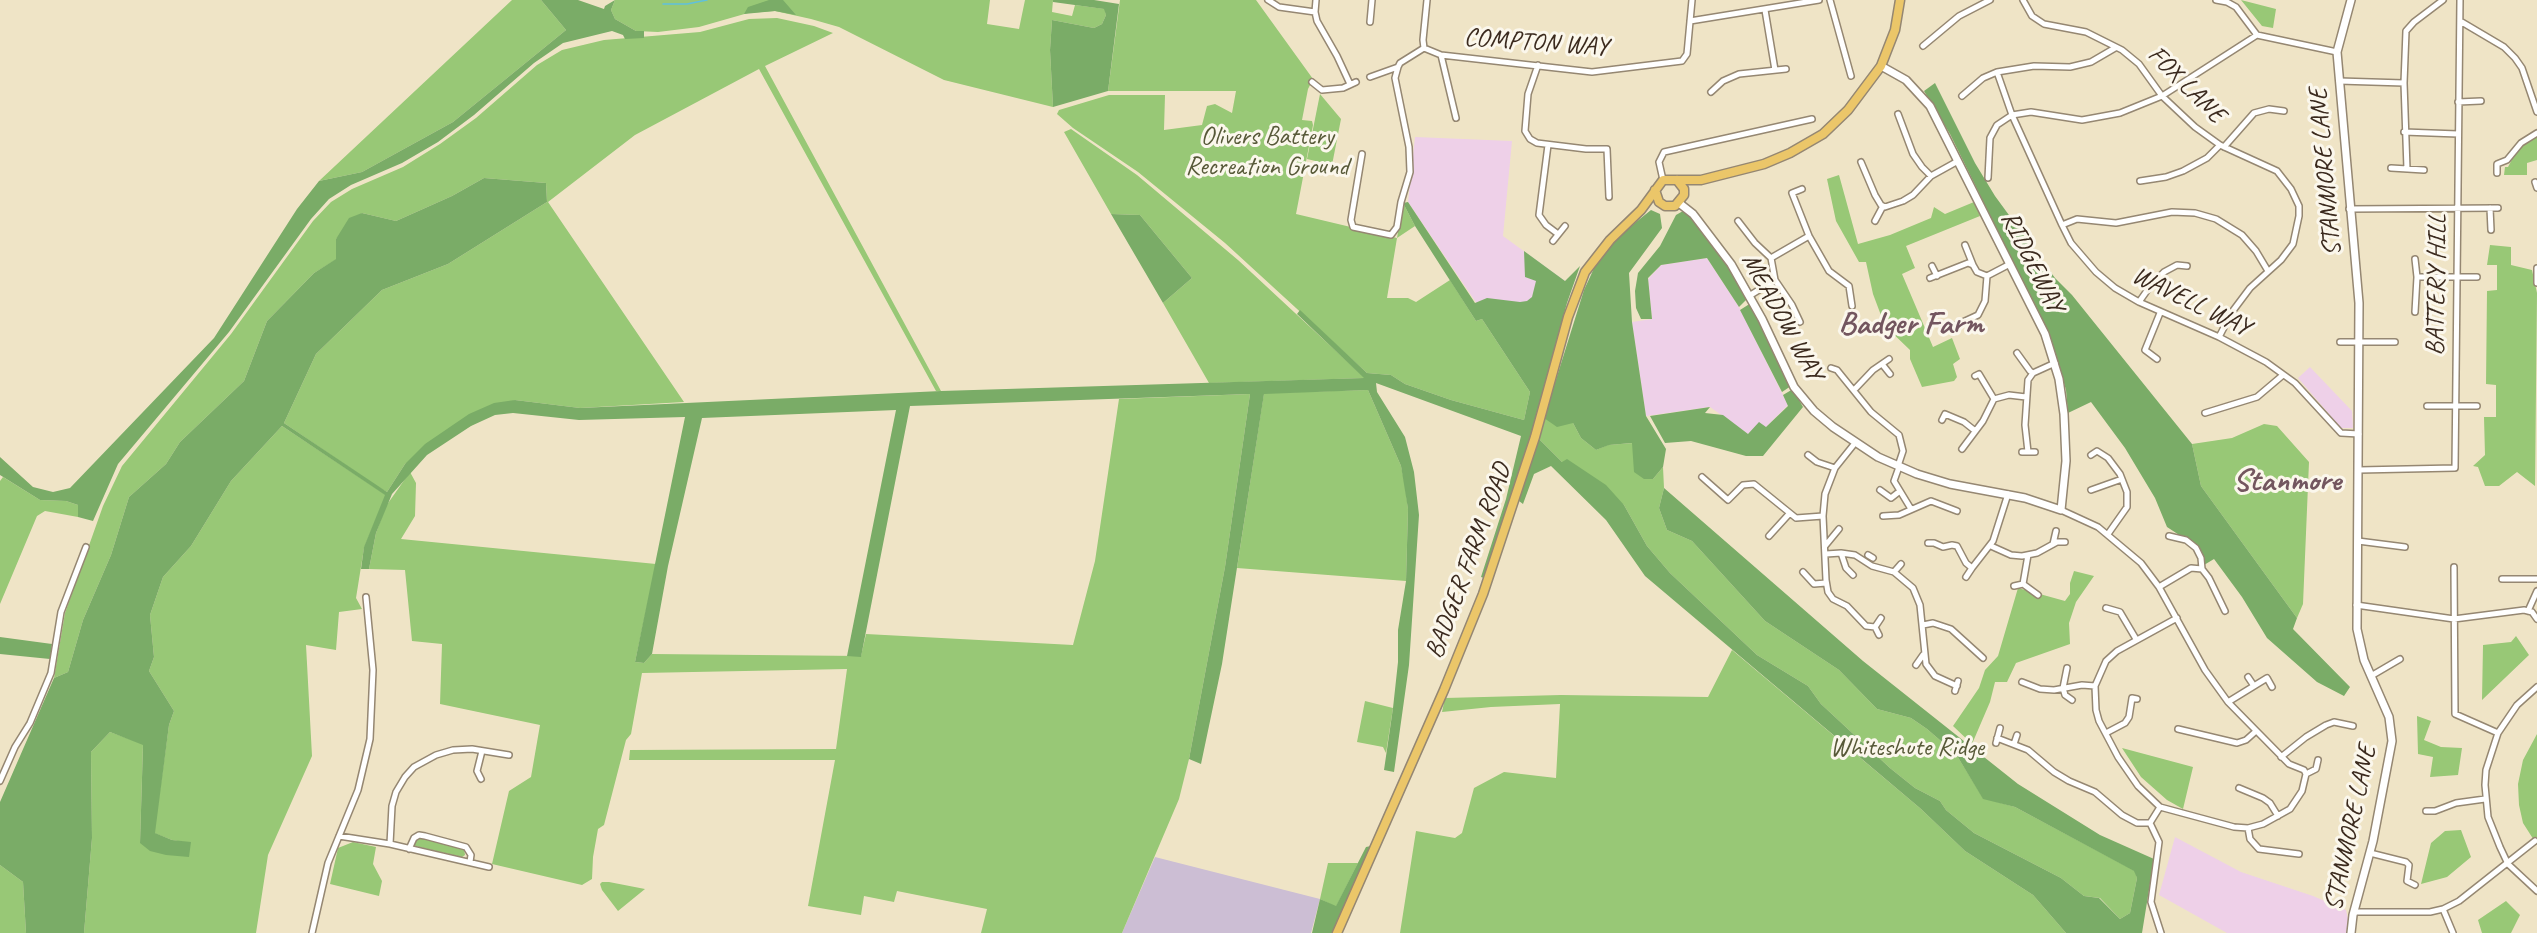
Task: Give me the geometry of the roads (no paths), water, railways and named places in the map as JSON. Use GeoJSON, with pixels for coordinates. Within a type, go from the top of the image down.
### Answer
{"type":"FeatureCollection","features":[{"type":"Feature","properties":{"kind":"main road"},"geometry":{"type":"LineString","coordinates":[[1641,210],[1669,207],[1679,203],[1684,189],[1701,180],[1764,164],[1810,142],[1848,110],[1881,66],[1895,30],[1900,0]]}},
{"type":"Feature","properties":{"kind":"main road"},"geometry":{"type":"LineString","coordinates":[[1665,206],[1659,202],[1655,190],[1663,180],[1701,180]]}},
{"type":"Feature","properties":{"kind":"main road"},"geometry":{"type":"LineString","coordinates":[[1677,180],[1684,189]]}},
{"type":"Feature","properties":{"kind":"main road","name":"BADGER FARM ROAD"},"geometry":{"type":"LineString","coordinates":[[1337,933],[1444,690],[1483,594],[1528,459],[1581,280],[1602,249],[1641,210],[1655,190]]}},
{"type":"Feature","properties":{"kind":"street"},"geometry":{"type":"LineString","coordinates":[[1268,0],[1279,7],[1315,12]]}},
{"type":"Feature","properties":{"kind":"street"},"geometry":{"type":"LineString","coordinates":[[1312,81],[1322,90],[1339,89],[1353,83],[1315,12],[1316,0]]}},
{"type":"Feature","properties":{"kind":"street"},"geometry":{"type":"LineString","coordinates":[[1370,22],[1372,0]]}},
{"type":"Feature","properties":{"kind":"street"},"geometry":{"type":"LineString","coordinates":[[1362,154],[1351,220],[1353,227],[1391,235],[1397,227],[1410,172],[1410,158],[1395,78],[1400,63],[1424,48],[1427,0]]}},
{"type":"Feature","properties":{"kind":"street","name":"COMPTON WAY"},"geometry":{"type":"LineString","coordinates":[[1424,48],[1441,55],[1592,72],[1682,61],[1687,54],[1692,0]]}},
{"type":"Feature","properties":{"kind":"street"},"geometry":{"type":"LineString","coordinates":[[1690,21],[1819,0]]}},
{"type":"Feature","properties":{"kind":"street"},"geometry":{"type":"LineString","coordinates":[[1830,0],[1851,76]]}},
{"type":"Feature","properties":{"kind":"street"},"geometry":{"type":"LineString","coordinates":[[1923,45],[1959,16],[1990,0]]}},
{"type":"Feature","properties":{"kind":"street","name":"FOX LANE"},"geometry":{"type":"LineString","coordinates":[[2023,0],[2032,16],[2044,24],[2085,32],[2122,50],[2139,64],[2162,96],[2195,127],[2222,146],[2277,171],[2285,179],[2295,197],[2299,216],[2297,236],[2288,252],[2250,288],[2232,312],[2219,337]]}},
{"type":"Feature","properties":{"kind":"street"},"geometry":{"type":"LineString","coordinates":[[2216,0],[2236,7],[2257,34],[2337,52]]}},
{"type":"Feature","properties":{"kind":"street","name":"STANMORE LANE"},"geometry":{"type":"LineString","coordinates":[[2351,0],[2337,52],[2349,209],[2357,278],[2359,470],[2356,605],[2358,639],[2389,717],[2392,741],[2370,853],[2354,912],[2351,933]]}},
{"type":"Feature","properties":{"kind":"street"},"geometry":{"type":"LineString","coordinates":[[2407,169],[2408,149],[2404,132],[2406,31],[2414,22],[2444,0]]}},
{"type":"Feature","properties":{"kind":"street","name":"BATTERY HILL"},"geometry":{"type":"LineString","coordinates":[[2359,470],[2455,468],[2460,0]]}},
{"type":"Feature","properties":{"kind":"street"},"geometry":{"type":"LineString","coordinates":[[1765,10],[1775,70]]}},
{"type":"Feature","properties":{"kind":"street"},"geometry":{"type":"LineString","coordinates":[[2460,21],[2504,47],[2515,58],[2522,68],[2537,112]]}},
{"type":"Feature","properties":{"kind":"street"},"geometry":{"type":"LineString","coordinates":[[1988,178],[1990,138],[1997,125],[2012,115],[2031,112],[2068,120],[2092,119],[2120,113],[2162,96],[2257,34]]}},
{"type":"Feature","properties":{"kind":"street"},"geometry":{"type":"LineString","coordinates":[[1962,96],[1983,78],[1996,72],[2034,66],[2070,67],[2091,62],[2115,48]]}},
{"type":"Feature","properties":{"kind":"street"},"geometry":{"type":"LineString","coordinates":[[1441,55],[1456,118]]}},
{"type":"Feature","properties":{"kind":"street"},"geometry":{"type":"LineString","coordinates":[[1538,65],[1527,101],[1525,131],[1530,139],[1537,143],[1607,149],[1609,197]]}},
{"type":"Feature","properties":{"kind":"street","name":"RIDGEWAY"},"geometry":{"type":"LineString","coordinates":[[1881,66],[1898,74],[1914,87],[1941,124],[2042,327],[2055,363],[2062,395],[2066,441],[2061,510]]}},
{"type":"Feature","properties":{"kind":"street"},"geometry":{"type":"LineString","coordinates":[[1370,77],[1398,67]]}},
{"type":"Feature","properties":{"kind":"street"},"geometry":{"type":"LineString","coordinates":[[1712,92],[1722,81],[1739,74],[1786,69]]}},
{"type":"Feature","properties":{"kind":"street","name":"WAVELL WAY"},"geometry":{"type":"LineString","coordinates":[[1996,72],[2012,115],[2062,225],[2071,243],[2096,272],[2115,288],[2160,313],[2250,352],[2283,375],[2311,399],[2341,433],[2359,434]]}},
{"type":"Feature","properties":{"kind":"street"},"geometry":{"type":"LineString","coordinates":[[2339,81],[2404,84]]}},
{"type":"Feature","properties":{"kind":"street"},"geometry":{"type":"LineString","coordinates":[[2458,102],[2481,101]]}},
{"type":"Feature","properties":{"kind":"street"},"geometry":{"type":"LineString","coordinates":[[2140,181],[2166,177],[2207,158],[2254,113],[2269,109],[2284,111]]}},
{"type":"Feature","properties":{"kind":"street"},"geometry":{"type":"LineString","coordinates":[[1898,114],[1913,154],[1931,176]]}},
{"type":"Feature","properties":{"kind":"street"},"geometry":{"type":"LineString","coordinates":[[1663,180],[1659,162],[1664,152],[1812,119]]}},
{"type":"Feature","properties":{"kind":"street"},"geometry":{"type":"LineString","coordinates":[[1903,130],[1910,128]]}},
{"type":"Feature","properties":{"kind":"street"},"geometry":{"type":"LineString","coordinates":[[2404,132],[2458,134]]}},
{"type":"Feature","properties":{"kind":"street"},"geometry":{"type":"LineString","coordinates":[[2497,173],[2497,164],[2507,160],[2521,143],[2537,133]]}},
{"type":"Feature","properties":{"kind":"street"},"geometry":{"type":"LineString","coordinates":[[1548,145],[1539,215],[1546,225],[1558,234]]}},
{"type":"Feature","properties":{"kind":"street"},"geometry":{"type":"LineString","coordinates":[[1875,221],[1884,206],[1904,201],[1931,176],[1958,160]]}},
{"type":"Feature","properties":{"kind":"street"},"geometry":{"type":"LineString","coordinates":[[1861,162],[1866,178],[1877,199],[1884,206]]}},
{"type":"Feature","properties":{"kind":"street"},"geometry":{"type":"LineString","coordinates":[[2391,168],[2424,170]]}},
{"type":"Feature","properties":{"kind":"street"},"geometry":{"type":"LineString","coordinates":[[1866,178],[1874,175]]}},
{"type":"Feature","properties":{"kind":"street"},"geometry":{"type":"LineString","coordinates":[[1802,189],[1792,193],[1809,236],[1829,271],[1849,286],[1852,306]]}},
{"type":"Feature","properties":{"kind":"street","name":"MEADOW WAY"},"geometry":{"type":"LineString","coordinates":[[1679,203],[1693,214],[1724,255],[1749,296],[1791,381],[1814,411],[1855,442],[1899,466],[1950,484],[2008,494],[2061,510]]}},
{"type":"Feature","properties":{"kind":"street"},"geometry":{"type":"LineString","coordinates":[[2490,208],[2491,230]]}},
{"type":"Feature","properties":{"kind":"street"},"geometry":{"type":"LineString","coordinates":[[2349,209],[2498,208]]}},
{"type":"Feature","properties":{"kind":"street"},"geometry":{"type":"LineString","coordinates":[[2062,225],[2078,219],[2116,223],[2172,212],[2195,213],[2216,219],[2242,235],[2256,251],[2268,271]]}},
{"type":"Feature","properties":{"kind":"street"},"geometry":{"type":"LineString","coordinates":[[1738,221],[1755,243],[1771,258],[1775,280],[1792,305],[1800,322]]}},
{"type":"Feature","properties":{"kind":"street"},"geometry":{"type":"LineString","coordinates":[[1553,241],[1565,226]]}},
{"type":"Feature","properties":{"kind":"street"},"geometry":{"type":"LineString","coordinates":[[1771,258],[1809,236]]}},
{"type":"Feature","properties":{"kind":"street"},"geometry":{"type":"LineString","coordinates":[[1965,245],[1977,272],[1987,276],[2010,264]]}},
{"type":"Feature","properties":{"kind":"street"},"geometry":{"type":"LineString","coordinates":[[2415,260],[2417,277],[2415,312]]}},
{"type":"Feature","properties":{"kind":"street"},"geometry":{"type":"LineString","coordinates":[[1932,266],[1933,277],[1965,264],[1973,265]]}},
{"type":"Feature","properties":{"kind":"street"},"geometry":{"type":"LineString","coordinates":[[2139,302],[2164,272],[2177,265],[2187,266]]}},
{"type":"Feature","properties":{"kind":"street"},"geometry":{"type":"LineString","coordinates":[[2537,268],[2537,283]]}},
{"type":"Feature","properties":{"kind":"street"},"geometry":{"type":"LineString","coordinates":[[1950,327],[1970,319],[1981,310],[1985,301],[1987,276]]}},
{"type":"Feature","properties":{"kind":"street"},"geometry":{"type":"LineString","coordinates":[[2417,277],[2477,277]]}},
{"type":"Feature","properties":{"kind":"street"},"geometry":{"type":"LineString","coordinates":[[1749,296],[1775,280]]}},
{"type":"Feature","properties":{"kind":"street"},"geometry":{"type":"LineString","coordinates":[[2157,359],[2145,350],[2160,313]]}},
{"type":"Feature","properties":{"kind":"street"},"geometry":{"type":"LineString","coordinates":[[2340,342],[2395,342]]}},
{"type":"Feature","properties":{"kind":"street"},"geometry":{"type":"LineString","coordinates":[[2017,352],[2033,373]]}},
{"type":"Feature","properties":{"kind":"street"},"geometry":{"type":"LineString","coordinates":[[1854,390],[1889,359]]}},
{"type":"Feature","properties":{"kind":"street"},"geometry":{"type":"LineString","coordinates":[[2036,452],[2025,452],[2028,380],[2033,373],[2055,363]]}},
{"type":"Feature","properties":{"kind":"street"},"geometry":{"type":"LineString","coordinates":[[1882,364],[1890,374]]}},
{"type":"Feature","properties":{"kind":"street"},"geometry":{"type":"LineString","coordinates":[[1831,368],[1837,370],[1871,411],[1899,435],[1903,451],[1894,481],[1911,509]]}},
{"type":"Feature","properties":{"kind":"street"},"geometry":{"type":"LineString","coordinates":[[1975,376],[1979,374],[1994,399]]}},
{"type":"Feature","properties":{"kind":"street"},"geometry":{"type":"LineString","coordinates":[[2205,413],[2257,398],[2283,375]]}},
{"type":"Feature","properties":{"kind":"street"},"geometry":{"type":"LineString","coordinates":[[1962,448],[1983,421],[1994,399],[2009,395],[2026,397]]}},
{"type":"Feature","properties":{"kind":"street"},"geometry":{"type":"LineString","coordinates":[[2427,406],[2477,406]]}},
{"type":"Feature","properties":{"kind":"street"},"geometry":{"type":"LineString","coordinates":[[1942,420],[1945,414],[1964,422],[1974,430]]}},
{"type":"Feature","properties":{"kind":"street"},"geometry":{"type":"LineString","coordinates":[[1959,438],[1966,442]]}},
{"type":"Feature","properties":{"kind":"street"},"geometry":{"type":"LineString","coordinates":[[1855,442],[1835,468],[1824,494],[1826,583],[1833,599],[1847,606],[1866,626],[1875,627]]}},
{"type":"Feature","properties":{"kind":"street"},"geometry":{"type":"LineString","coordinates":[[2092,443],[2097,451],[2108,458],[2122,479],[2127,492],[2127,507],[2108,534]]}},
{"type":"Feature","properties":{"kind":"street"},"geometry":{"type":"LineString","coordinates":[[2091,455],[2097,451]]}},
{"type":"Feature","properties":{"kind":"street"},"geometry":{"type":"LineString","coordinates":[[1808,455],[1817,462],[1835,468]]}},
{"type":"Feature","properties":{"kind":"street"},"geometry":{"type":"LineString","coordinates":[[1702,477],[1730,502],[1743,486],[1754,484],[1796,518],[1823,516]]}},
{"type":"Feature","properties":{"kind":"street"},"geometry":{"type":"LineString","coordinates":[[2091,490],[2122,479]]}},
{"type":"Feature","properties":{"kind":"street"},"geometry":{"type":"LineString","coordinates":[[1880,490],[1891,498],[1900,491]]}},
{"type":"Feature","properties":{"kind":"street"},"geometry":{"type":"LineString","coordinates":[[1966,577],[1991,546],[2002,519],[2008,494]]}},
{"type":"Feature","properties":{"kind":"street"},"geometry":{"type":"LineString","coordinates":[[1883,516],[1894,517],[1931,501],[1957,511]]}},
{"type":"Feature","properties":{"kind":"street"},"geometry":{"type":"LineString","coordinates":[[2061,510],[2087,521],[2108,534],[2141,563],[2159,587],[2205,670],[2228,702],[2281,757],[2289,764],[2304,770],[2306,774]]}},
{"type":"Feature","properties":{"kind":"street"},"geometry":{"type":"LineString","coordinates":[[1769,536],[1789,514]]}},
{"type":"Feature","properties":{"kind":"street"},"geometry":{"type":"LineString","coordinates":[[1825,546],[1839,529]]}},
{"type":"Feature","properties":{"kind":"street"},"geometry":{"type":"LineString","coordinates":[[2053,544],[2056,531]]}},
{"type":"Feature","properties":{"kind":"street"},"geometry":{"type":"LineString","coordinates":[[2169,536],[2186,540],[2196,548],[2201,558],[2202,569],[2209,578],[2225,611]]}},
{"type":"Feature","properties":{"kind":"street"},"geometry":{"type":"LineString","coordinates":[[1991,546],[2011,555],[2028,555],[2060,541],[2065,542]]}},
{"type":"Feature","properties":{"kind":"street"},"geometry":{"type":"LineString","coordinates":[[2358,541],[2405,548]]}},
{"type":"Feature","properties":{"kind":"street"},"geometry":{"type":"LineString","coordinates":[[1928,543],[1943,547],[1952,544],[1956,546],[1966,563],[1972,568]]}},
{"type":"Feature","properties":{"kind":"street"},"geometry":{"type":"LineString","coordinates":[[0,781],[15,747],[30,723],[51,673],[61,612],[86,547]]}},
{"type":"Feature","properties":{"kind":"street"},"geometry":{"type":"LineString","coordinates":[[1841,553],[1842,562],[1853,575]]}},
{"type":"Feature","properties":{"kind":"street"},"geometry":{"type":"LineString","coordinates":[[1826,554],[1855,555],[1865,562],[1894,572],[1921,595],[1923,655],[1930,672],[1943,681],[1957,686]]}},
{"type":"Feature","properties":{"kind":"street"},"geometry":{"type":"LineString","coordinates":[[2024,584],[2028,555]]}},
{"type":"Feature","properties":{"kind":"street"},"geometry":{"type":"LineString","coordinates":[[1865,562],[1871,557]]}},
{"type":"Feature","properties":{"kind":"street"},"geometry":{"type":"LineString","coordinates":[[1894,572],[1901,564]]}},
{"type":"Feature","properties":{"kind":"street"},"geometry":{"type":"LineString","coordinates":[[2454,567],[2456,714],[2498,733]]}},
{"type":"Feature","properties":{"kind":"street"},"geometry":{"type":"LineString","coordinates":[[2159,587],[2191,568],[2202,569]]}},
{"type":"Feature","properties":{"kind":"street"},"geometry":{"type":"LineString","coordinates":[[1803,572],[1814,584],[1826,583]]}},
{"type":"Feature","properties":{"kind":"street"},"geometry":{"type":"LineString","coordinates":[[1910,585],[1916,579]]}},
{"type":"Feature","properties":{"kind":"street"},"geometry":{"type":"LineString","coordinates":[[2502,579],[2537,579]]}},
{"type":"Feature","properties":{"kind":"street"},"geometry":{"type":"LineString","coordinates":[[2014,586],[2024,584],[2038,595]]}},
{"type":"Feature","properties":{"kind":"street"},"geometry":{"type":"LineString","coordinates":[[2528,610],[2537,591]]}},
{"type":"Feature","properties":{"kind":"street"},"geometry":{"type":"LineString","coordinates":[[312,933],[328,863],[358,790],[370,739],[372,670],[366,597]]}},
{"type":"Feature","properties":{"kind":"street"},"geometry":{"type":"LineString","coordinates":[[2213,602],[2219,599]]}},
{"type":"Feature","properties":{"kind":"street"},"geometry":{"type":"LineString","coordinates":[[2356,605],[2454,619],[2528,610]]}},
{"type":"Feature","properties":{"kind":"street"},"geometry":{"type":"LineString","coordinates":[[2106,608],[2120,612],[2136,639]]}},
{"type":"Feature","properties":{"kind":"street"},"geometry":{"type":"LineString","coordinates":[[2528,610],[2537,619]]}},
{"type":"Feature","properties":{"kind":"street"},"geometry":{"type":"LineString","coordinates":[[1875,627],[1881,618]]}},
{"type":"Feature","properties":{"kind":"street"},"geometry":{"type":"LineString","coordinates":[[2177,618],[2136,639],[2106,661],[2095,686],[2096,710],[2106,733],[2126,771],[2150,800],[2160,807],[2223,824],[2248,828],[2263,824],[2290,809],[2298,800],[2306,774],[2316,769],[2318,760]]}},
{"type":"Feature","properties":{"kind":"street"},"geometry":{"type":"LineString","coordinates":[[1923,625],[1933,623],[1951,629],[1983,658]]}},
{"type":"Feature","properties":{"kind":"street"},"geometry":{"type":"LineString","coordinates":[[1875,627],[1879,635]]}},
{"type":"Feature","properties":{"kind":"street"},"geometry":{"type":"LineString","coordinates":[[1916,665],[1923,655]]}},
{"type":"Feature","properties":{"kind":"street"},"geometry":{"type":"LineString","coordinates":[[2371,676],[2400,659]]}},
{"type":"Feature","properties":{"kind":"street"},"geometry":{"type":"LineString","coordinates":[[2067,668],[2062,688],[2064,695],[2072,700]]}},
{"type":"Feature","properties":{"kind":"street"},"geometry":{"type":"LineString","coordinates":[[2248,677],[2254,686]]}},
{"type":"Feature","properties":{"kind":"street"},"geometry":{"type":"LineString","coordinates":[[2228,702],[2267,678],[2272,687]]}},
{"type":"Feature","properties":{"kind":"street"},"geometry":{"type":"LineString","coordinates":[[2022,682],[2040,689],[2095,686]]}},
{"type":"Feature","properties":{"kind":"street"},"geometry":{"type":"LineString","coordinates":[[2537,687],[2517,705],[2498,733],[2486,770],[2486,800],[2492,831],[2508,864],[2537,891]]}},
{"type":"Feature","properties":{"kind":"street"},"geometry":{"type":"LineString","coordinates":[[2106,733],[2125,723],[2129,717],[2132,698],[2137,699]]}},
{"type":"Feature","properties":{"kind":"street"},"geometry":{"type":"LineString","coordinates":[[2334,722],[2336,715]]}},
{"type":"Feature","properties":{"kind":"street"},"geometry":{"type":"LineString","coordinates":[[2281,757],[2306,737],[2334,722],[2353,726]]}},
{"type":"Feature","properties":{"kind":"street"},"geometry":{"type":"LineString","coordinates":[[2000,728],[1996,741],[2014,744],[2034,754],[2069,781],[2095,792],[2130,820],[2137,823],[2150,823]]}},
{"type":"Feature","properties":{"kind":"street"},"geometry":{"type":"LineString","coordinates":[[2178,729],[2190,729],[2237,743],[2246,740],[2255,732]]}},
{"type":"Feature","properties":{"kind":"street"},"geometry":{"type":"LineString","coordinates":[[2014,744],[2017,735]]}},
{"type":"Feature","properties":{"kind":"street"},"geometry":{"type":"LineString","coordinates":[[390,844],[392,806],[396,792],[414,767],[436,755],[464,749],[509,755]]}},
{"type":"Feature","properties":{"kind":"street"},"geometry":{"type":"LineString","coordinates":[[481,779],[477,771],[482,751]]}},
{"type":"Feature","properties":{"kind":"street"},"geometry":{"type":"LineString","coordinates":[[2239,789],[2263,798],[2270,803],[2278,816]]}},
{"type":"Feature","properties":{"kind":"street"},"geometry":{"type":"LineString","coordinates":[[2426,812],[2456,803],[2486,800]]}},
{"type":"Feature","properties":{"kind":"street"},"geometry":{"type":"LineString","coordinates":[[2150,823],[2160,807]]}},
{"type":"Feature","properties":{"kind":"street"},"geometry":{"type":"LineString","coordinates":[[2150,823],[2159,842],[2151,902],[2161,933]]}},
{"type":"Feature","properties":{"kind":"street"},"geometry":{"type":"LineString","coordinates":[[2248,828],[2250,839],[2259,849],[2299,854]]}},
{"type":"Feature","properties":{"kind":"street"},"geometry":{"type":"LineString","coordinates":[[339,836],[390,844],[489,867]]}},
{"type":"Feature","properties":{"kind":"street"},"geometry":{"type":"LineString","coordinates":[[409,849],[416,836],[425,836],[466,847],[471,855],[470,862]]}},
{"type":"Feature","properties":{"kind":"street"},"geometry":{"type":"LineString","coordinates":[[2354,912],[2430,912],[2443,909],[2459,901],[2535,841]]}},
{"type":"Feature","properties":{"kind":"street"},"geometry":{"type":"LineString","coordinates":[[2370,853],[2408,863],[2406,879],[2415,885]]}},
{"type":"Feature","properties":{"kind":"street"},"geometry":{"type":"LineString","coordinates":[[2443,909],[2453,933]]}},
{"type":"Feature","properties":{"kind":"waterway"},"geometry":{"type":"LineString","coordinates":[[663,4],[687,4],[707,0]]}},
{"type":"Feature","properties":{"kind":"district","name":"Badger Farm"},"geometry":{"type":"Point","coordinates":[1911,325]}},
{"type":"Feature","properties":{"kind":"district","name":"Stanmore"},"geometry":{"type":"Point","coordinates":[2287,482]}},
{"type":"Feature","properties":{"kind":"park label","name":"Olivers Battery Recreation Ground"},"geometry":{"type":"Point","coordinates":[1267,152]}},
{"type":"Feature","properties":{"kind":"park label","name":"Whiteshute Ridge"},"geometry":{"type":"Point","coordinates":[1907,748]}}]}
